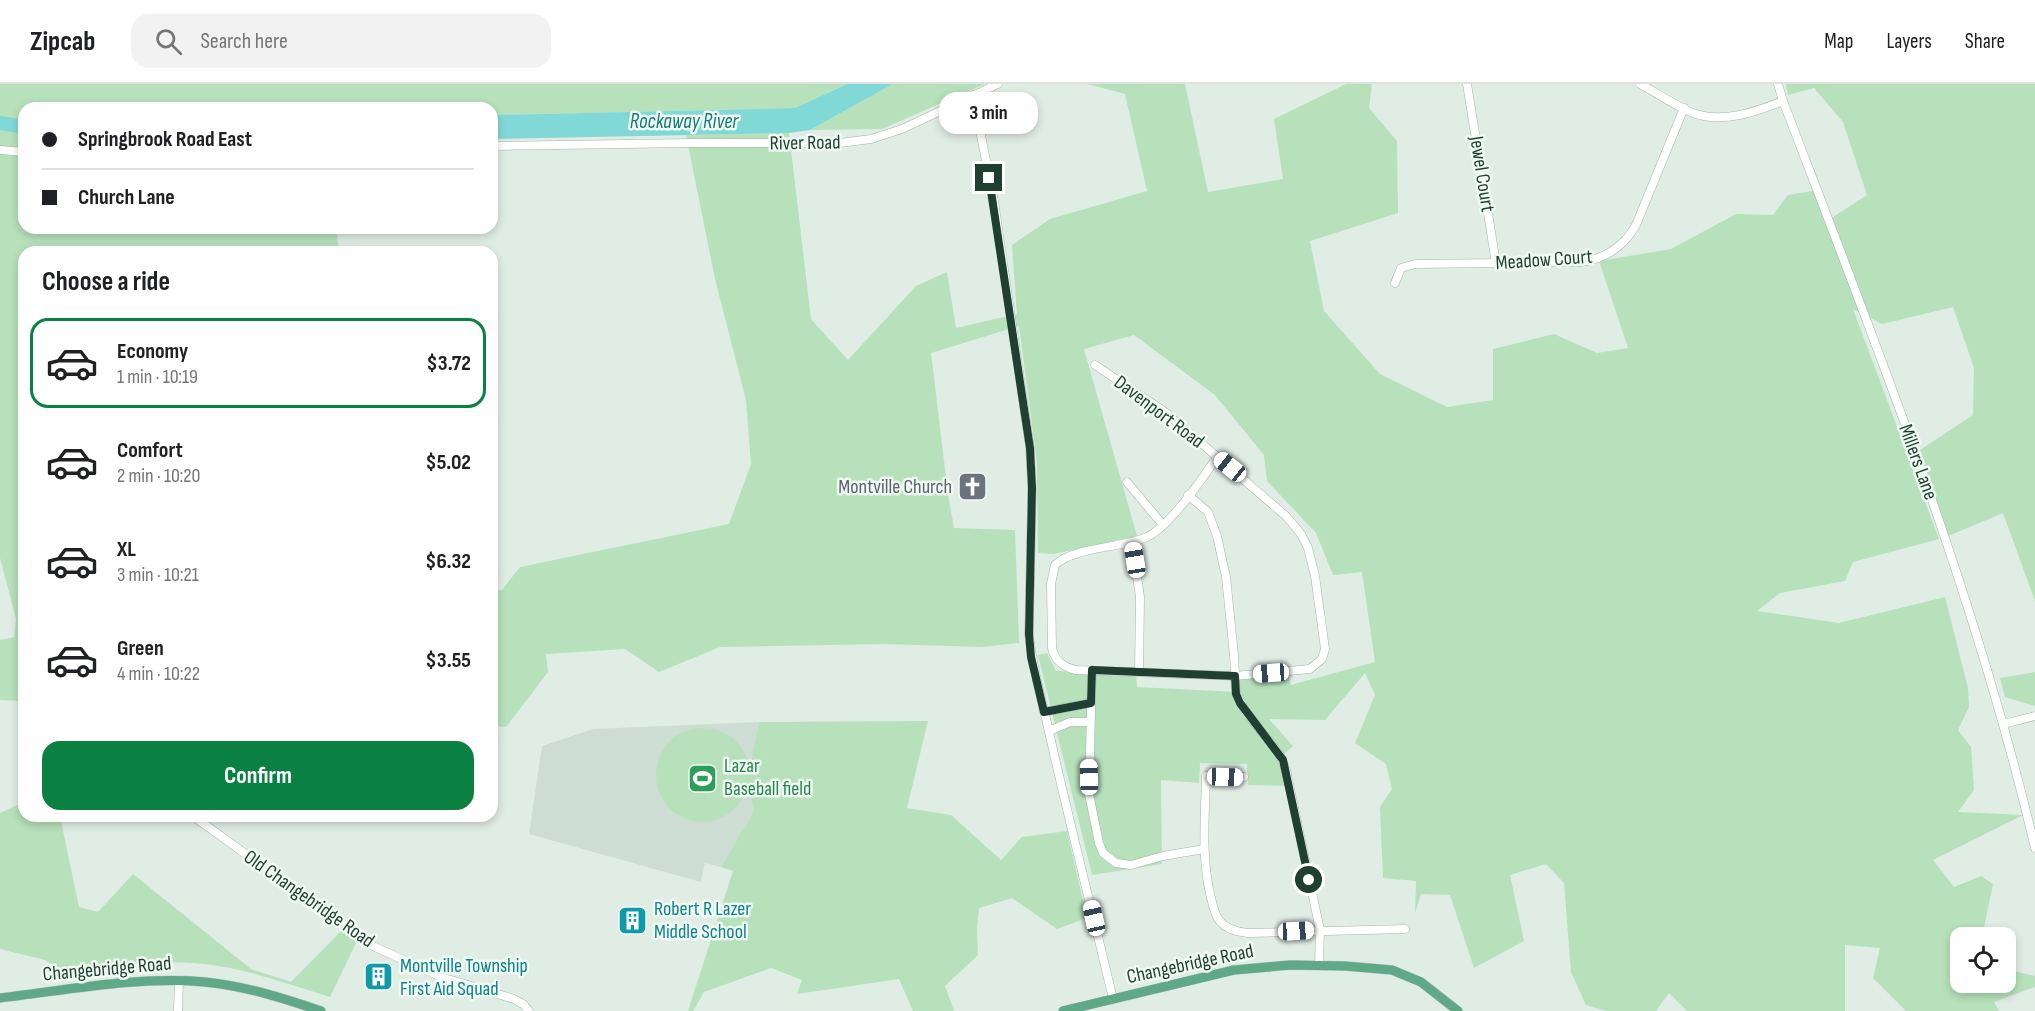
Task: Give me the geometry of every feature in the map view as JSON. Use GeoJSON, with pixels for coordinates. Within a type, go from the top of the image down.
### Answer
{"type":"FeatureCollection","features":[{"type":"Feature","properties":{"kind":"main road","name":"Changebridge Road"},"geometry":{"type":"LineString","coordinates":[[1063,1011],[1234,970],[1260,966],[1319,965],[1382,968],[1402,973],[1426,985],[1458,1011]]}},
{"type":"Feature","properties":{"kind":"main road","name":"Changebridge Road"},"geometry":{"type":"LineString","coordinates":[[0,998],[117,984],[179,981],[254,990],[321,1011]]}},
{"type":"Feature","properties":{"kind":"street","name":"River Road"},"geometry":{"type":"LineString","coordinates":[[498,146],[840,143],[886,135],[998,84]]}},
{"type":"Feature","properties":{"kind":"street","name":"Jewel Court"},"geometry":{"type":"LineString","coordinates":[[1467,84],[1496,263]]}},
{"type":"Feature","properties":{"kind":"street"},"geometry":{"type":"LineString","coordinates":[[1640,84],[1684,108],[1707,117],[1729,117],[1782,101]]}},
{"type":"Feature","properties":{"kind":"street","name":"Millers Lane"},"geometry":{"type":"LineString","coordinates":[[1778,84],[1782,101],[1864,312],[1919,463],[1968,609],[2003,724],[2035,848]]}},
{"type":"Feature","properties":{"kind":"street"},"geometry":{"type":"LineString","coordinates":[[973,95],[994,201],[1030,448],[1032,488],[1029,634],[1031,657],[1113,999]]}},
{"type":"Feature","properties":{"kind":"street","name":"Meadow Court"},"geometry":{"type":"LineString","coordinates":[[1395,282],[1401,268],[1408,265],[1581,262],[1596,258],[1620,246],[1636,225],[1684,108]]}},
{"type":"Feature","properties":{"kind":"street"},"geometry":{"type":"LineString","coordinates":[[0,150],[18,152]]}},
{"type":"Feature","properties":{"kind":"street","name":"Davenport Road"},"geometry":{"type":"LineString","coordinates":[[1095,364],[1165,412],[1287,517],[1301,534],[1308,548],[1315,576],[1324,641],[1322,659],[1310,669],[1235,676],[1070,669],[1060,664],[1052,648],[1051,584],[1055,565],[1068,557],[1132,542]]}},
{"type":"Feature","properties":{"kind":"street"},"geometry":{"type":"LineString","coordinates":[[1139,672],[1140,597],[1132,542],[1154,533],[1163,525],[1217,457]]}},
{"type":"Feature","properties":{"kind":"street"},"geometry":{"type":"LineString","coordinates":[[1126,482],[1163,525]]}},
{"type":"Feature","properties":{"kind":"street"},"geometry":{"type":"LineString","coordinates":[[1188,495],[1211,516],[1217,536],[1226,577],[1236,694],[1240,703],[1283,760],[1320,930],[1319,965]]}},
{"type":"Feature","properties":{"kind":"street"},"geometry":{"type":"LineString","coordinates":[[1092,670],[1089,794],[1103,853],[1116,862],[1131,865],[1163,856],[1204,849]]}},
{"type":"Feature","properties":{"kind":"street"},"geometry":{"type":"LineString","coordinates":[[1044,712],[1091,703]]}},
{"type":"Feature","properties":{"kind":"street"},"geometry":{"type":"LineString","coordinates":[[2003,724],[2035,716]]}},
{"type":"Feature","properties":{"kind":"street"},"geometry":{"type":"LineString","coordinates":[[1049,731],[1071,722],[1090,722]]}},
{"type":"Feature","properties":{"kind":"street"},"geometry":{"type":"LineString","coordinates":[[1244,777],[1206,776],[1204,849],[1206,875],[1215,911],[1220,921],[1228,927],[1248,933],[1405,928]]}},
{"type":"Feature","properties":{"kind":"street","name":"Old Changebridge Road"},"geometry":{"type":"LineString","coordinates":[[201,822],[373,946],[441,977],[514,999],[529,1011]]}},
{"type":"Feature","properties":{"kind":"street"},"geometry":{"type":"LineString","coordinates":[[178,1011],[179,981]]}},
{"type":"Feature","properties":{"kind":"shaded area"},"geometry":{"type":"Polygon","coordinates":[[[759,722],[750,774],[753,812],[721,867],[705,863],[701,882],[529,834],[542,746],[593,729],[759,722]]]}},
{"type":"Feature","properties":{"kind":"green space"},"geometry":{"type":"Polygon","coordinates":[[[0,84],[847,84],[795,108],[498,115],[498,102],[18,102],[18,234],[337,234],[338,246],[18,246],[18,701],[0,700],[0,640],[14,637],[16,619],[0,558],[0,84]]]}},
{"type":"Feature","properties":{"kind":"green space"},"geometry":{"type":"Polygon","coordinates":[[[893,84],[985,84],[882,129],[810,130],[893,84]]]}},
{"type":"Feature","properties":{"kind":"green space"},"geometry":{"type":"Polygon","coordinates":[[[1087,84],[1185,84],[1208,192],[1283,179],[1274,119],[1346,84],[1372,84],[1369,108],[1397,141],[1398,213],[1310,241],[1324,311],[1380,374],[1447,407],[1493,400],[1493,349],[1554,334],[1597,353],[1628,348],[1599,261],[1671,249],[1736,214],[1773,215],[1788,195],[1818,190],[1830,219],[1867,195],[1843,122],[1814,88],[1788,95],[1786,84],[2035,84],[2035,601],[2003,513],[1948,536],[1920,450],[1973,415],[1974,368],[1953,307],[1882,324],[1853,309],[1939,539],[1853,562],[1845,581],[1780,593],[1757,611],[1839,623],[1945,597],[1968,688],[1969,707],[1958,730],[1971,747],[1974,790],[1958,812],[2023,815],[1933,860],[1954,887],[1981,876],[1993,884],[1984,927],[1950,927],[1950,993],[2016,993],[2016,971],[2035,976],[2035,987],[1994,1002],[1999,1011],[1906,1011],[1873,978],[1880,948],[1845,945],[1845,1011],[1687,1011],[1669,993],[1656,1011],[1606,1011],[1586,1005],[1571,972],[1564,883],[1546,864],[1510,875],[1524,941],[1474,968],[1450,895],[1421,894],[1415,913],[1416,881],[1383,878],[1380,807],[1392,789],[1386,764],[1355,743],[1375,695],[1365,673],[1325,720],[1269,719],[1293,746],[1281,757],[1291,786],[1248,785],[1247,764],[1200,763],[1199,783],[1161,780],[1162,864],[1092,875],[1038,655],[1047,653],[1056,671],[1136,674],[1137,687],[1238,692],[1238,675],[1288,674],[1291,685],[1375,662],[1362,572],[1333,575],[1316,533],[1267,481],[1264,455],[1215,395],[1134,335],[1084,349],[1137,536],[1053,554],[1038,553],[1037,463],[1019,326],[931,353],[954,528],[1015,530],[1019,643],[981,647],[885,644],[720,647],[659,672],[625,649],[546,654],[548,672],[506,727],[498,726],[498,591],[502,590],[520,567],[729,524],[751,464],[746,400],[715,279],[686,135],[789,133],[811,319],[848,360],[916,286],[947,272],[956,328],[1017,314],[1012,245],[1050,219],[1147,191],[1125,94],[1087,84]]]}},
{"type":"Feature","properties":{"kind":"green space"},"geometry":{"type":"Polygon","coordinates":[[[2035,672],[2035,706],[2005,697],[2000,678],[2035,672]]]}},
{"type":"Feature","properties":{"kind":"green space"},"geometry":{"type":"Polygon","coordinates":[[[928,721],[907,808],[951,815],[1001,860],[1022,837],[1067,831],[1087,918],[1057,929],[1012,898],[979,908],[978,955],[945,986],[954,1011],[913,1011],[899,979],[797,994],[802,980],[771,968],[704,992],[693,1011],[688,1011],[733,871],[721,867],[753,812],[750,782],[740,803],[725,816],[708,822],[690,820],[675,813],[663,800],[657,782],[658,761],[666,745],[677,735],[690,730],[708,728],[717,730],[739,744],[750,769],[759,722],[928,721]]]}},
{"type":"Feature","properties":{"kind":"green space"},"geometry":{"type":"Polygon","coordinates":[[[18,805],[18,822],[61,822],[79,907],[98,912],[133,874],[251,969],[291,982],[345,927],[359,937],[330,997],[262,976],[211,965],[179,962],[151,963],[83,970],[82,968],[64,972],[45,960],[0,949],[0,813],[18,805]]]}},
{"type":"Feature","properties":{"kind":"water","name":"Rockaway River"},"geometry":{"type":"Polygon","coordinates":[[[847,84],[893,84],[810,130],[789,133],[498,139],[498,115],[795,108],[847,84]]]}},
{"type":"Feature","properties":{"kind":"waterway","name":"Rockaway River"},"geometry":{"type":"LineString","coordinates":[[0,123],[18,126]]}},
{"type":"Feature","properties":{"kind":"place","name":"Montville Church"},"geometry":{"type":"Point","coordinates":[973,487]}},
{"type":"Feature","properties":{"kind":"place","name":"Lazar Baseball field"},"geometry":{"type":"Point","coordinates":[703,778]}},
{"type":"Feature","properties":{"kind":"place","name":"Robert R Lazer Middle School"},"geometry":{"type":"Point","coordinates":[633,920]}},
{"type":"Feature","properties":{"kind":"place","name":"Montville Township First Aid Squad"},"geometry":{"type":"Point","coordinates":[379,977]}},
{"type":"Feature","properties":{"kind":"route"},"geometry":{"type":"LineString","coordinates":[[989,178],[1030,448],[1032,488],[1029,634],[1031,657],[1044,712],[1091,703],[1092,670],[1235,676],[1236,694],[1240,703],[1283,760],[1309,880]]}}]}
